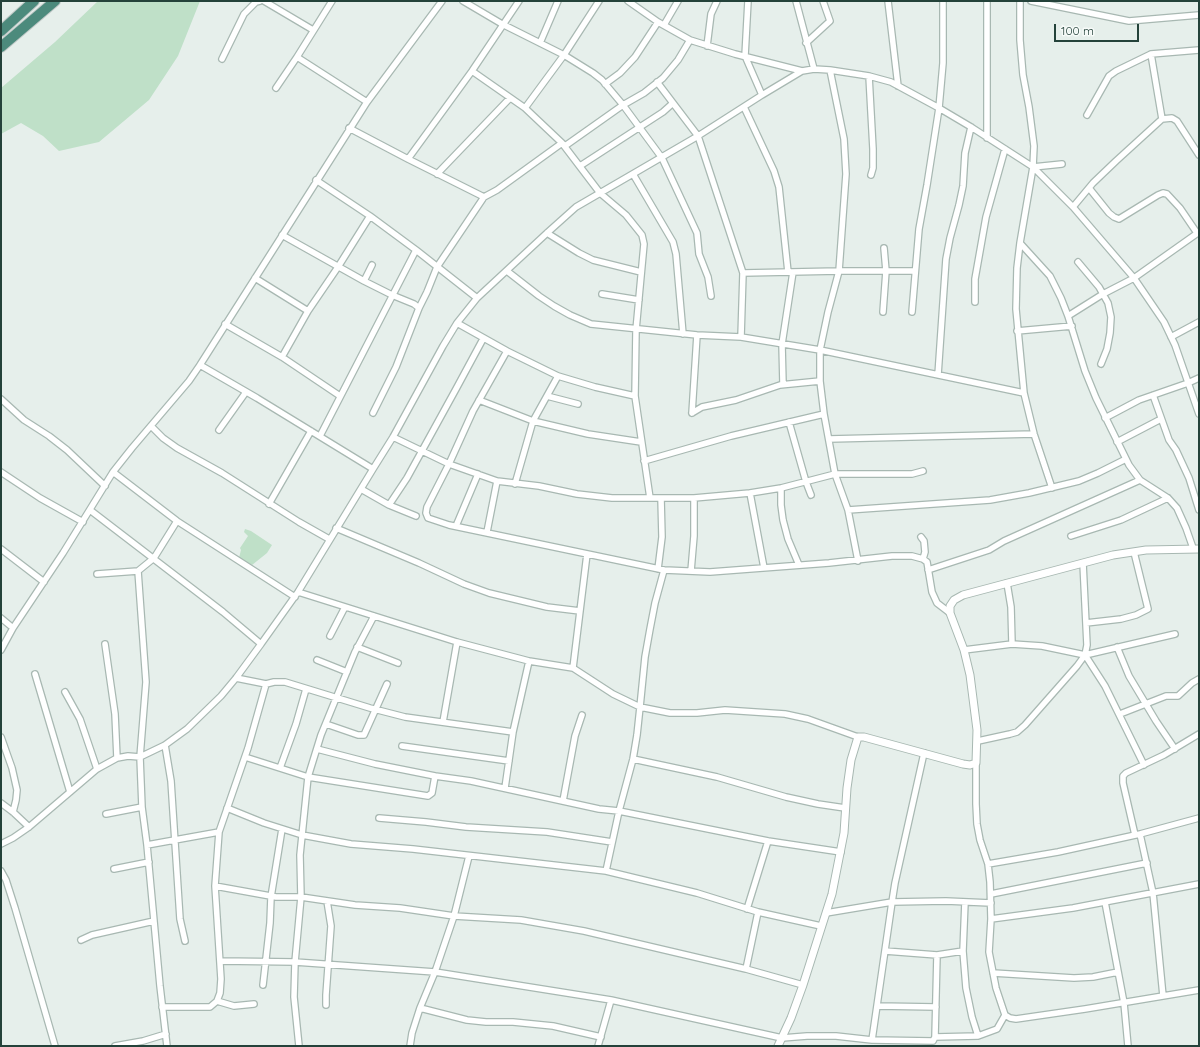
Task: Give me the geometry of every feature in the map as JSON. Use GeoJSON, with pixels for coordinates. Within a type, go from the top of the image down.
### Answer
{"type":"FeatureCollection","features":[{"type":"Feature","properties":{"kind":"highway"},"geometry":{"type":"LineString","coordinates":[[1,31],[34,1]]}},
{"type":"Feature","properties":{"kind":"highway"},"geometry":{"type":"LineString","coordinates":[[1,48],[55,1]]}},
{"type":"Feature","properties":{"kind":"street"},"geometry":{"type":"LineString","coordinates":[[222,59],[244,14],[256,2],[260,1]]}},
{"type":"Feature","properties":{"kind":"street"},"geometry":{"type":"LineString","coordinates":[[264,1],[312,30]]}},
{"type":"Feature","properties":{"kind":"street"},"geometry":{"type":"LineString","coordinates":[[276,88],[332,1]]}},
{"type":"Feature","properties":{"kind":"street"},"geometry":{"type":"LineString","coordinates":[[1,650],[13,628],[83,522],[113,472],[200,366],[349,128],[442,1]]}},
{"type":"Feature","properties":{"kind":"street"},"geometry":{"type":"LineString","coordinates":[[463,1],[502,24],[564,55],[593,73],[605,84],[662,158],[697,232],[699,254],[708,277],[711,296]]}},
{"type":"Feature","properties":{"kind":"street"},"geometry":{"type":"LineString","coordinates":[[408,159],[472,71],[502,24],[519,1]]}},
{"type":"Feature","properties":{"kind":"street"},"geometry":{"type":"LineString","coordinates":[[540,43],[558,1]]}},
{"type":"Feature","properties":{"kind":"street"},"geometry":{"type":"LineString","coordinates":[[524,108],[564,55],[599,1]]}},
{"type":"Feature","properties":{"kind":"street"},"geometry":{"type":"LineString","coordinates":[[628,1],[658,22],[690,40],[707,46],[802,71],[830,70],[869,76],[891,82],[971,127],[1033,167],[1073,207],[1134,278],[1150,300],[1175,345],[1199,414]]}},
{"type":"Feature","properties":{"kind":"street"},"geometry":{"type":"LineString","coordinates":[[664,25],[678,1]]}},
{"type":"Feature","properties":{"kind":"street"},"geometry":{"type":"LineString","coordinates":[[707,46],[712,14],[717,1]]}},
{"type":"Feature","properties":{"kind":"street"},"geometry":{"type":"LineString","coordinates":[[748,1],[745,56],[762,95]]}},
{"type":"Feature","properties":{"kind":"street"},"geometry":{"type":"LineString","coordinates":[[796,1],[814,70]]}},
{"type":"Feature","properties":{"kind":"street"},"geometry":{"type":"LineString","coordinates":[[806,43],[830,21],[823,1]]}},
{"type":"Feature","properties":{"kind":"street"},"geometry":{"type":"LineString","coordinates":[[888,1],[898,86]]}},
{"type":"Feature","properties":{"kind":"street"},"geometry":{"type":"LineString","coordinates":[[912,312],[919,229],[939,108],[943,63],[944,1]]}},
{"type":"Feature","properties":{"kind":"street"},"geometry":{"type":"LineString","coordinates":[[986,1],[987,138]]}},
{"type":"Feature","properties":{"kind":"street"},"geometry":{"type":"LineString","coordinates":[[1020,1],[1020,40],[1034,146],[1033,167],[1017,268],[1017,331],[1024,393],[1034,434],[1052,488]]}},
{"type":"Feature","properties":{"kind":"street"},"geometry":{"type":"LineString","coordinates":[[1030,1],[1129,20],[1199,14]]}},
{"type":"Feature","properties":{"kind":"street"},"geometry":{"type":"LineString","coordinates":[[605,84],[620,73],[635,57],[658,22]]}},
{"type":"Feature","properties":{"kind":"street"},"geometry":{"type":"LineString","coordinates":[[373,413],[396,367],[437,267],[484,197],[497,190],[564,144],[644,93],[678,60],[690,40]]}},
{"type":"Feature","properties":{"kind":"street"},"geometry":{"type":"LineString","coordinates":[[1087,115],[1110,76],[1116,71],[1150,54],[1199,50]]}},
{"type":"Feature","properties":{"kind":"street"},"geometry":{"type":"LineString","coordinates":[[1150,54],[1162,119]]}},
{"type":"Feature","properties":{"kind":"street"},"geometry":{"type":"LineString","coordinates":[[297,57],[367,102]]}},
{"type":"Feature","properties":{"kind":"street"},"geometry":{"type":"LineString","coordinates":[[830,70],[844,139],[846,174],[839,271],[820,350],[820,381],[834,474],[848,510],[858,561]]}},
{"type":"Feature","properties":{"kind":"street"},"geometry":{"type":"LineString","coordinates":[[472,71],[524,108],[564,144],[600,193],[626,215],[642,236],[644,244],[636,330],[635,396],[650,498]]}},
{"type":"Feature","properties":{"kind":"street"},"geometry":{"type":"LineString","coordinates":[[1,844],[29,827],[97,769],[116,758],[128,756],[140,757],[165,745],[187,730],[221,696],[261,644],[296,594],[393,437],[457,323],[477,298],[576,207],[662,158],[802,71]]}},
{"type":"Feature","properties":{"kind":"street"},"geometry":{"type":"LineString","coordinates":[[869,76],[873,149],[873,168],[871,175]]}},
{"type":"Feature","properties":{"kind":"street"},"geometry":{"type":"LineString","coordinates":[[657,82],[698,136],[743,273],[741,337]]}},
{"type":"Feature","properties":{"kind":"street"},"geometry":{"type":"LineString","coordinates":[[437,174],[510,98]]}},
{"type":"Feature","properties":{"kind":"street"},"geometry":{"type":"LineString","coordinates":[[580,166],[663,112],[673,103]]}},
{"type":"Feature","properties":{"kind":"street"},"geometry":{"type":"LineString","coordinates":[[744,106],[774,171],[779,188],[791,272],[782,344],[783,384]]}},
{"type":"Feature","properties":{"kind":"street"},"geometry":{"type":"LineString","coordinates":[[1073,207],[1089,188],[1116,161],[1162,119],[1172,118],[1177,120],[1199,155]]}},
{"type":"Feature","properties":{"kind":"street"},"geometry":{"type":"LineString","coordinates":[[938,375],[946,259],[963,186],[965,153],[971,127]]}},
{"type":"Feature","properties":{"kind":"street"},"geometry":{"type":"LineString","coordinates":[[349,128],[484,197]]}},
{"type":"Feature","properties":{"kind":"street"},"geometry":{"type":"LineString","coordinates":[[975,302],[975,279],[986,217],[1005,149]]}},
{"type":"Feature","properties":{"kind":"street"},"geometry":{"type":"LineString","coordinates":[[1033,167],[1062,164]]}},
{"type":"Feature","properties":{"kind":"street"},"geometry":{"type":"LineString","coordinates":[[633,174],[673,242],[676,254],[683,334]]}},
{"type":"Feature","properties":{"kind":"street"},"geometry":{"type":"LineString","coordinates":[[316,180],[370,216],[477,298]]}},
{"type":"Feature","properties":{"kind":"street"},"geometry":{"type":"LineString","coordinates":[[1068,316],[1103,294],[1134,278],[1198,233],[1180,208],[1167,194],[1163,193],[1158,195],[1119,219],[1114,217],[1109,212],[1089,188]]}},
{"type":"Feature","properties":{"kind":"street"},"geometry":{"type":"LineString","coordinates":[[282,357],[308,312],[370,216]]}},
{"type":"Feature","properties":{"kind":"street"},"geometry":{"type":"LineString","coordinates":[[547,233],[593,260],[641,272]]}},
{"type":"Feature","properties":{"kind":"street"},"geometry":{"type":"LineString","coordinates":[[282,235],[364,281],[420,308]]}},
{"type":"Feature","properties":{"kind":"street"},"geometry":{"type":"LineString","coordinates":[[1020,243],[1050,276],[1061,298],[1072,326],[1085,371],[1105,418],[1126,460],[1140,480],[1168,498],[1177,508],[1196,548],[1146,550],[1113,555],[958,596],[950,606],[950,613],[964,650],[970,675],[978,741],[976,763],[976,804],[980,840],[988,864],[991,894],[989,952],[992,973],[1005,1015],[1016,1019],[1199,990]]}},
{"type":"Feature","properties":{"kind":"street"},"geometry":{"type":"LineString","coordinates":[[883,312],[886,271],[884,248]]}},
{"type":"Feature","properties":{"kind":"street"},"geometry":{"type":"LineString","coordinates":[[320,436],[416,250]]}},
{"type":"Feature","properties":{"kind":"street"},"geometry":{"type":"LineString","coordinates":[[1078,262],[1083,266],[1108,303],[1111,317],[1110,332],[1107,349],[1101,364]]}},
{"type":"Feature","properties":{"kind":"street"},"geometry":{"type":"LineString","coordinates":[[364,281],[372,265]]}},
{"type":"Feature","properties":{"kind":"street"},"geometry":{"type":"LineString","coordinates":[[507,271],[539,296],[570,316],[591,324],[636,330],[741,337],[820,350],[1024,393]]}},
{"type":"Feature","properties":{"kind":"street"},"geometry":{"type":"LineString","coordinates":[[743,273],[915,271]]}},
{"type":"Feature","properties":{"kind":"street"},"geometry":{"type":"LineString","coordinates":[[255,278],[308,312]]}},
{"type":"Feature","properties":{"kind":"street"},"geometry":{"type":"LineString","coordinates":[[602,294],[639,300]]}},
{"type":"Feature","properties":{"kind":"street"},"geometry":{"type":"LineString","coordinates":[[1171,337],[1199,322]]}},
{"type":"Feature","properties":{"kind":"street"},"geometry":{"type":"LineString","coordinates":[[457,323],[506,352],[558,376],[595,387],[635,396]]}},
{"type":"Feature","properties":{"kind":"street"},"geometry":{"type":"LineString","coordinates":[[225,324],[282,357],[340,396]]}},
{"type":"Feature","properties":{"kind":"street"},"geometry":{"type":"LineString","coordinates":[[1017,331],[1072,326]]}},
{"type":"Feature","properties":{"kind":"street"},"geometry":{"type":"LineString","coordinates":[[697,335],[692,413],[702,408],[736,400],[783,384],[820,381]]}},
{"type":"Feature","properties":{"kind":"street"},"geometry":{"type":"LineString","coordinates":[[389,505],[407,478],[483,339]]}},
{"type":"Feature","properties":{"kind":"street"},"geometry":{"type":"LineString","coordinates":[[506,352],[479,400],[427,507],[426,513],[428,518],[438,522],[661,570],[710,572],[858,561],[892,556],[912,556],[923,559],[926,562],[932,592],[937,603],[950,613]]}},
{"type":"Feature","properties":{"kind":"street"},"geometry":{"type":"LineString","coordinates":[[200,366],[320,436],[373,469]]}},
{"type":"Feature","properties":{"kind":"street"},"geometry":{"type":"LineString","coordinates":[[514,484],[533,421],[558,376]]}},
{"type":"Feature","properties":{"kind":"street"},"geometry":{"type":"LineString","coordinates":[[1105,418],[1139,400],[1199,378]]}},
{"type":"Feature","properties":{"kind":"street"},"geometry":{"type":"LineString","coordinates":[[219,430],[246,392]]}},
{"type":"Feature","properties":{"kind":"street"},"geometry":{"type":"LineString","coordinates":[[1153,395],[1169,440],[1176,450],[1189,478],[1199,510]]}},
{"type":"Feature","properties":{"kind":"street"},"geometry":{"type":"LineString","coordinates":[[547,396],[578,404]]}},
{"type":"Feature","properties":{"kind":"street"},"geometry":{"type":"LineString","coordinates":[[1,399],[24,420],[67,450],[105,486]]}},
{"type":"Feature","properties":{"kind":"street"},"geometry":{"type":"LineString","coordinates":[[479,400],[533,421],[588,434],[641,442]]}},
{"type":"Feature","properties":{"kind":"street"},"geometry":{"type":"LineString","coordinates":[[644,461],[731,436],[824,414]]}},
{"type":"Feature","properties":{"kind":"street"},"geometry":{"type":"LineString","coordinates":[[1117,442],[1161,418]]}},
{"type":"Feature","properties":{"kind":"street"},"geometry":{"type":"LineString","coordinates":[[789,422],[811,495]]}},
{"type":"Feature","properties":{"kind":"street"},"geometry":{"type":"LineString","coordinates":[[151,426],[163,438],[177,448],[222,473],[269,504],[329,539]]}},
{"type":"Feature","properties":{"kind":"street"},"geometry":{"type":"LineString","coordinates":[[269,504],[311,431]]}},
{"type":"Feature","properties":{"kind":"street"},"geometry":{"type":"LineString","coordinates":[[829,439],[1034,434]]}},
{"type":"Feature","properties":{"kind":"street"},"geometry":{"type":"LineString","coordinates":[[393,437],[449,464],[497,481],[612,498],[694,498],[750,493],[781,488],[834,474],[912,474],[923,471]]}},
{"type":"Feature","properties":{"kind":"street"},"geometry":{"type":"LineString","coordinates":[[848,510],[990,500],[1052,488],[1079,481],[1126,460]]}},
{"type":"Feature","properties":{"kind":"street"},"geometry":{"type":"LineString","coordinates":[[1,472],[40,498],[83,522]]}},
{"type":"Feature","properties":{"kind":"street"},"geometry":{"type":"LineString","coordinates":[[113,472],[178,521],[296,594],[529,662],[573,668],[613,694],[640,707],[675,713],[725,710],[785,714],[808,719],[858,737],[864,736],[962,764],[970,765],[976,763]]}},
{"type":"Feature","properties":{"kind":"street"},"geometry":{"type":"LineString","coordinates":[[456,526],[478,474]]}},
{"type":"Feature","properties":{"kind":"street"},"geometry":{"type":"LineString","coordinates":[[928,570],[989,550],[1004,541],[1140,480]]}},
{"type":"Feature","properties":{"kind":"street"},"geometry":{"type":"LineString","coordinates":[[487,532],[497,481]]}},
{"type":"Feature","properties":{"kind":"street"},"geometry":{"type":"LineString","coordinates":[[781,488],[783,520],[788,539],[799,565]]}},
{"type":"Feature","properties":{"kind":"street"},"geometry":{"type":"LineString","coordinates":[[361,489],[389,505],[416,516]]}},
{"type":"Feature","properties":{"kind":"street"},"geometry":{"type":"LineString","coordinates":[[750,493],[764,568]]}},
{"type":"Feature","properties":{"kind":"street"},"geometry":{"type":"LineString","coordinates":[[606,871],[637,735],[645,658],[661,570],[661,498]]}},
{"type":"Feature","properties":{"kind":"street"},"geometry":{"type":"LineString","coordinates":[[691,571],[694,536],[694,498]]}},
{"type":"Feature","properties":{"kind":"street"},"geometry":{"type":"LineString","coordinates":[[1071,536],[1121,520],[1168,498]]}},
{"type":"Feature","properties":{"kind":"street"},"geometry":{"type":"LineString","coordinates":[[90,510],[223,612],[261,644]]}},
{"type":"Feature","properties":{"kind":"street"},"geometry":{"type":"LineString","coordinates":[[97,574],[138,571],[154,558],[178,521]]}},
{"type":"Feature","properties":{"kind":"street"},"geometry":{"type":"LineString","coordinates":[[336,528],[419,563],[464,584],[489,593],[547,608],[580,611]]}},
{"type":"Feature","properties":{"kind":"street"},"geometry":{"type":"LineString","coordinates":[[921,537],[924,541],[926,552],[923,559]]}},
{"type":"Feature","properties":{"kind":"street"},"geometry":{"type":"LineString","coordinates":[[1,549],[44,582]]}},
{"type":"Feature","properties":{"kind":"street"},"geometry":{"type":"LineString","coordinates":[[1086,623],[1121,619],[1136,615],[1148,609],[1134,552]]}},
{"type":"Feature","properties":{"kind":"street"},"geometry":{"type":"LineString","coordinates":[[573,668],[587,554]]}},
{"type":"Feature","properties":{"kind":"street"},"geometry":{"type":"LineString","coordinates":[[978,741],[1017,732],[1062,684],[1085,655],[1087,645],[1083,564]]}},
{"type":"Feature","properties":{"kind":"street"},"geometry":{"type":"LineString","coordinates":[[138,571],[146,682],[140,757],[142,808],[149,862],[167,1046]]}},
{"type":"Feature","properties":{"kind":"street"},"geometry":{"type":"LineString","coordinates":[[1008,583],[1011,607],[1012,644]]}},
{"type":"Feature","properties":{"kind":"street"},"geometry":{"type":"LineString","coordinates":[[330,636],[344,607]]}},
{"type":"Feature","properties":{"kind":"street"},"geometry":{"type":"LineString","coordinates":[[299,1046],[294,997],[295,962],[301,897],[300,855],[308,777],[326,724],[347,672],[374,616]]}},
{"type":"Feature","properties":{"kind":"street"},"geometry":{"type":"LineString","coordinates":[[1,618],[13,628]]}},
{"type":"Feature","properties":{"kind":"street"},"geometry":{"type":"LineString","coordinates":[[964,650],[1012,644],[1042,646],[1085,655],[1175,634]]}},
{"type":"Feature","properties":{"kind":"street"},"geometry":{"type":"LineString","coordinates":[[442,722],[457,642]]}},
{"type":"Feature","properties":{"kind":"street"},"geometry":{"type":"LineString","coordinates":[[105,644],[115,714],[116,758]]}},
{"type":"Feature","properties":{"kind":"street"},"geometry":{"type":"LineString","coordinates":[[358,647],[398,663]]}},
{"type":"Feature","properties":{"kind":"street"},"geometry":{"type":"LineString","coordinates":[[1117,647],[1129,676],[1175,749]]}},
{"type":"Feature","properties":{"kind":"street"},"geometry":{"type":"LineString","coordinates":[[1085,655],[1105,686],[1144,765]]}},
{"type":"Feature","properties":{"kind":"street"},"geometry":{"type":"LineString","coordinates":[[317,660],[347,672]]}},
{"type":"Feature","properties":{"kind":"street"},"geometry":{"type":"LineString","coordinates":[[505,788],[514,732],[529,662]]}},
{"type":"Feature","properties":{"kind":"street"},"geometry":{"type":"LineString","coordinates":[[35,674],[70,792]]}},
{"type":"Feature","properties":{"kind":"street"},"geometry":{"type":"LineString","coordinates":[[236,678],[266,684],[285,682],[336,699],[405,717],[514,732]]}},
{"type":"Feature","properties":{"kind":"street"},"geometry":{"type":"LineString","coordinates":[[1120,714],[1166,696],[1178,696],[1192,683],[1199,679]]}},
{"type":"Feature","properties":{"kind":"street"},"geometry":{"type":"LineString","coordinates":[[162,1007],[210,1007],[217,1001],[220,993],[216,886],[219,832],[245,757],[266,684]]}},
{"type":"Feature","properties":{"kind":"street"},"geometry":{"type":"LineString","coordinates":[[326,724],[358,735],[364,735],[387,684]]}},
{"type":"Feature","properties":{"kind":"street"},"geometry":{"type":"LineString","coordinates":[[280,768],[296,724],[306,689]]}},
{"type":"Feature","properties":{"kind":"street"},"geometry":{"type":"LineString","coordinates":[[64,692],[80,719],[97,769]]}},
{"type":"Feature","properties":{"kind":"street"},"geometry":{"type":"LineString","coordinates":[[563,801],[574,736],[582,715]]}},
{"type":"Feature","properties":{"kind":"street"},"geometry":{"type":"LineString","coordinates":[[1163,996],[1153,893],[1123,783],[1123,776],[1126,773],[1175,749],[1199,734]]}},
{"type":"Feature","properties":{"kind":"street"},"geometry":{"type":"LineString","coordinates":[[1,737],[12,768],[17,790],[13,812]]}},
{"type":"Feature","properties":{"kind":"street"},"geometry":{"type":"LineString","coordinates":[[778,1046],[791,1018],[803,985],[832,894],[841,852],[851,760],[858,737]]}},
{"type":"Feature","properties":{"kind":"street"},"geometry":{"type":"LineString","coordinates":[[165,745],[171,781],[180,919],[185,941]]}},
{"type":"Feature","properties":{"kind":"street"},"geometry":{"type":"LineString","coordinates":[[402,746],[509,761]]}},
{"type":"Feature","properties":{"kind":"street"},"geometry":{"type":"LineString","coordinates":[[317,749],[375,764],[435,776],[471,780],[563,801],[768,841],[841,852]]}},
{"type":"Feature","properties":{"kind":"street"},"geometry":{"type":"LineString","coordinates":[[872,1040],[892,902],[924,753]]}},
{"type":"Feature","properties":{"kind":"street"},"geometry":{"type":"LineString","coordinates":[[245,757],[308,777],[428,796],[432,792],[435,776]]}},
{"type":"Feature","properties":{"kind":"street"},"geometry":{"type":"LineString","coordinates":[[632,759],[717,777],[786,797],[846,808]]}},
{"type":"Feature","properties":{"kind":"street"},"geometry":{"type":"LineString","coordinates":[[1,803],[29,827]]}},
{"type":"Feature","properties":{"kind":"street"},"geometry":{"type":"LineString","coordinates":[[106,814],[142,808]]}},
{"type":"Feature","properties":{"kind":"street"},"geometry":{"type":"LineString","coordinates":[[227,808],[264,823],[302,835],[351,844],[606,871],[690,891],[758,912],[822,926]]}},
{"type":"Feature","properties":{"kind":"street"},"geometry":{"type":"LineString","coordinates":[[379,818],[466,827],[547,832],[612,842]]}},
{"type":"Feature","properties":{"kind":"street"},"geometry":{"type":"LineString","coordinates":[[988,864],[1058,852],[1137,835],[1199,818]]}},
{"type":"Feature","properties":{"kind":"street"},"geometry":{"type":"LineString","coordinates":[[263,986],[272,896],[282,829]]}},
{"type":"Feature","properties":{"kind":"street"},"geometry":{"type":"LineString","coordinates":[[147,845],[219,832]]}},
{"type":"Feature","properties":{"kind":"street"},"geometry":{"type":"LineString","coordinates":[[747,909],[768,841]]}},
{"type":"Feature","properties":{"kind":"street"},"geometry":{"type":"LineString","coordinates":[[410,1046],[412,1033],[420,1008],[435,972],[454,916],[469,856]]}},
{"type":"Feature","properties":{"kind":"street"},"geometry":{"type":"LineString","coordinates":[[114,869],[149,862]]}},
{"type":"Feature","properties":{"kind":"street"},"geometry":{"type":"LineString","coordinates":[[991,894],[1146,863]]}},
{"type":"Feature","properties":{"kind":"street"},"geometry":{"type":"LineString","coordinates":[[1,871],[6,880],[15,908],[55,1046]]}},
{"type":"Feature","properties":{"kind":"street"},"geometry":{"type":"LineString","coordinates":[[991,919],[1073,908],[1199,884]]}},
{"type":"Feature","properties":{"kind":"street"},"geometry":{"type":"LineString","coordinates":[[216,886],[272,896],[301,897],[355,905],[400,908],[454,916],[521,920],[584,931],[746,969],[803,985]]}},
{"type":"Feature","properties":{"kind":"street"},"geometry":{"type":"LineString","coordinates":[[326,1005],[331,926],[327,901]]}},
{"type":"Feature","properties":{"kind":"street"},"geometry":{"type":"LineString","coordinates":[[826,912],[892,902],[991,903]]}},
{"type":"Feature","properties":{"kind":"street"},"geometry":{"type":"LineString","coordinates":[[965,902],[963,952],[966,988],[972,1017],[978,1036]]}},
{"type":"Feature","properties":{"kind":"street"},"geometry":{"type":"LineString","coordinates":[[1105,902],[1124,1003],[1128,1046]]}},
{"type":"Feature","properties":{"kind":"street"},"geometry":{"type":"LineString","coordinates":[[746,969],[758,912]]}},
{"type":"Feature","properties":{"kind":"street"},"geometry":{"type":"LineString","coordinates":[[81,940],[92,935],[154,921]]}},
{"type":"Feature","properties":{"kind":"street"},"geometry":{"type":"LineString","coordinates":[[885,950],[937,955],[963,952]]}},
{"type":"Feature","properties":{"kind":"street"},"geometry":{"type":"LineString","coordinates":[[220,961],[295,962],[435,972],[611,1000],[782,1038],[836,1036],[872,1040],[933,1041],[935,1037],[937,955]]}},
{"type":"Feature","properties":{"kind":"street"},"geometry":{"type":"LineString","coordinates":[[992,973],[1074,978],[1093,977],[1118,972]]}},
{"type":"Feature","properties":{"kind":"street"},"geometry":{"type":"LineString","coordinates":[[598,1046],[611,1000]]}},
{"type":"Feature","properties":{"kind":"street"},"geometry":{"type":"LineString","coordinates":[[217,1001],[234,1006],[254,1004]]}},
{"type":"Feature","properties":{"kind":"street"},"geometry":{"type":"LineString","coordinates":[[877,1006],[936,1007]]}},
{"type":"Feature","properties":{"kind":"street"},"geometry":{"type":"LineString","coordinates":[[420,1008],[467,1020],[513,1022],[553,1026],[601,1037]]}},
{"type":"Feature","properties":{"kind":"street"},"geometry":{"type":"LineString","coordinates":[[935,1037],[978,1036],[997,1029],[1005,1015]]}},
{"type":"Feature","properties":{"kind":"street"},"geometry":{"type":"LineString","coordinates":[[115,1046],[143,1041],[166,1034]]}},
{"type":"Feature","properties":{"kind":"green space"},"geometry":{"type":"Polygon","coordinates":[[[98,1],[200,1],[178,56],[149,100],[99,142],[59,151],[43,136],[21,123],[1,134],[1,88],[55,42],[98,1]]]}},
{"type":"Feature","properties":{"kind":"green space"},"geometry":{"type":"Polygon","coordinates":[[[245,529],[251,531],[272,545],[267,553],[252,565],[239,558],[240,548],[248,536],[244,532],[245,529]]]}}]}
